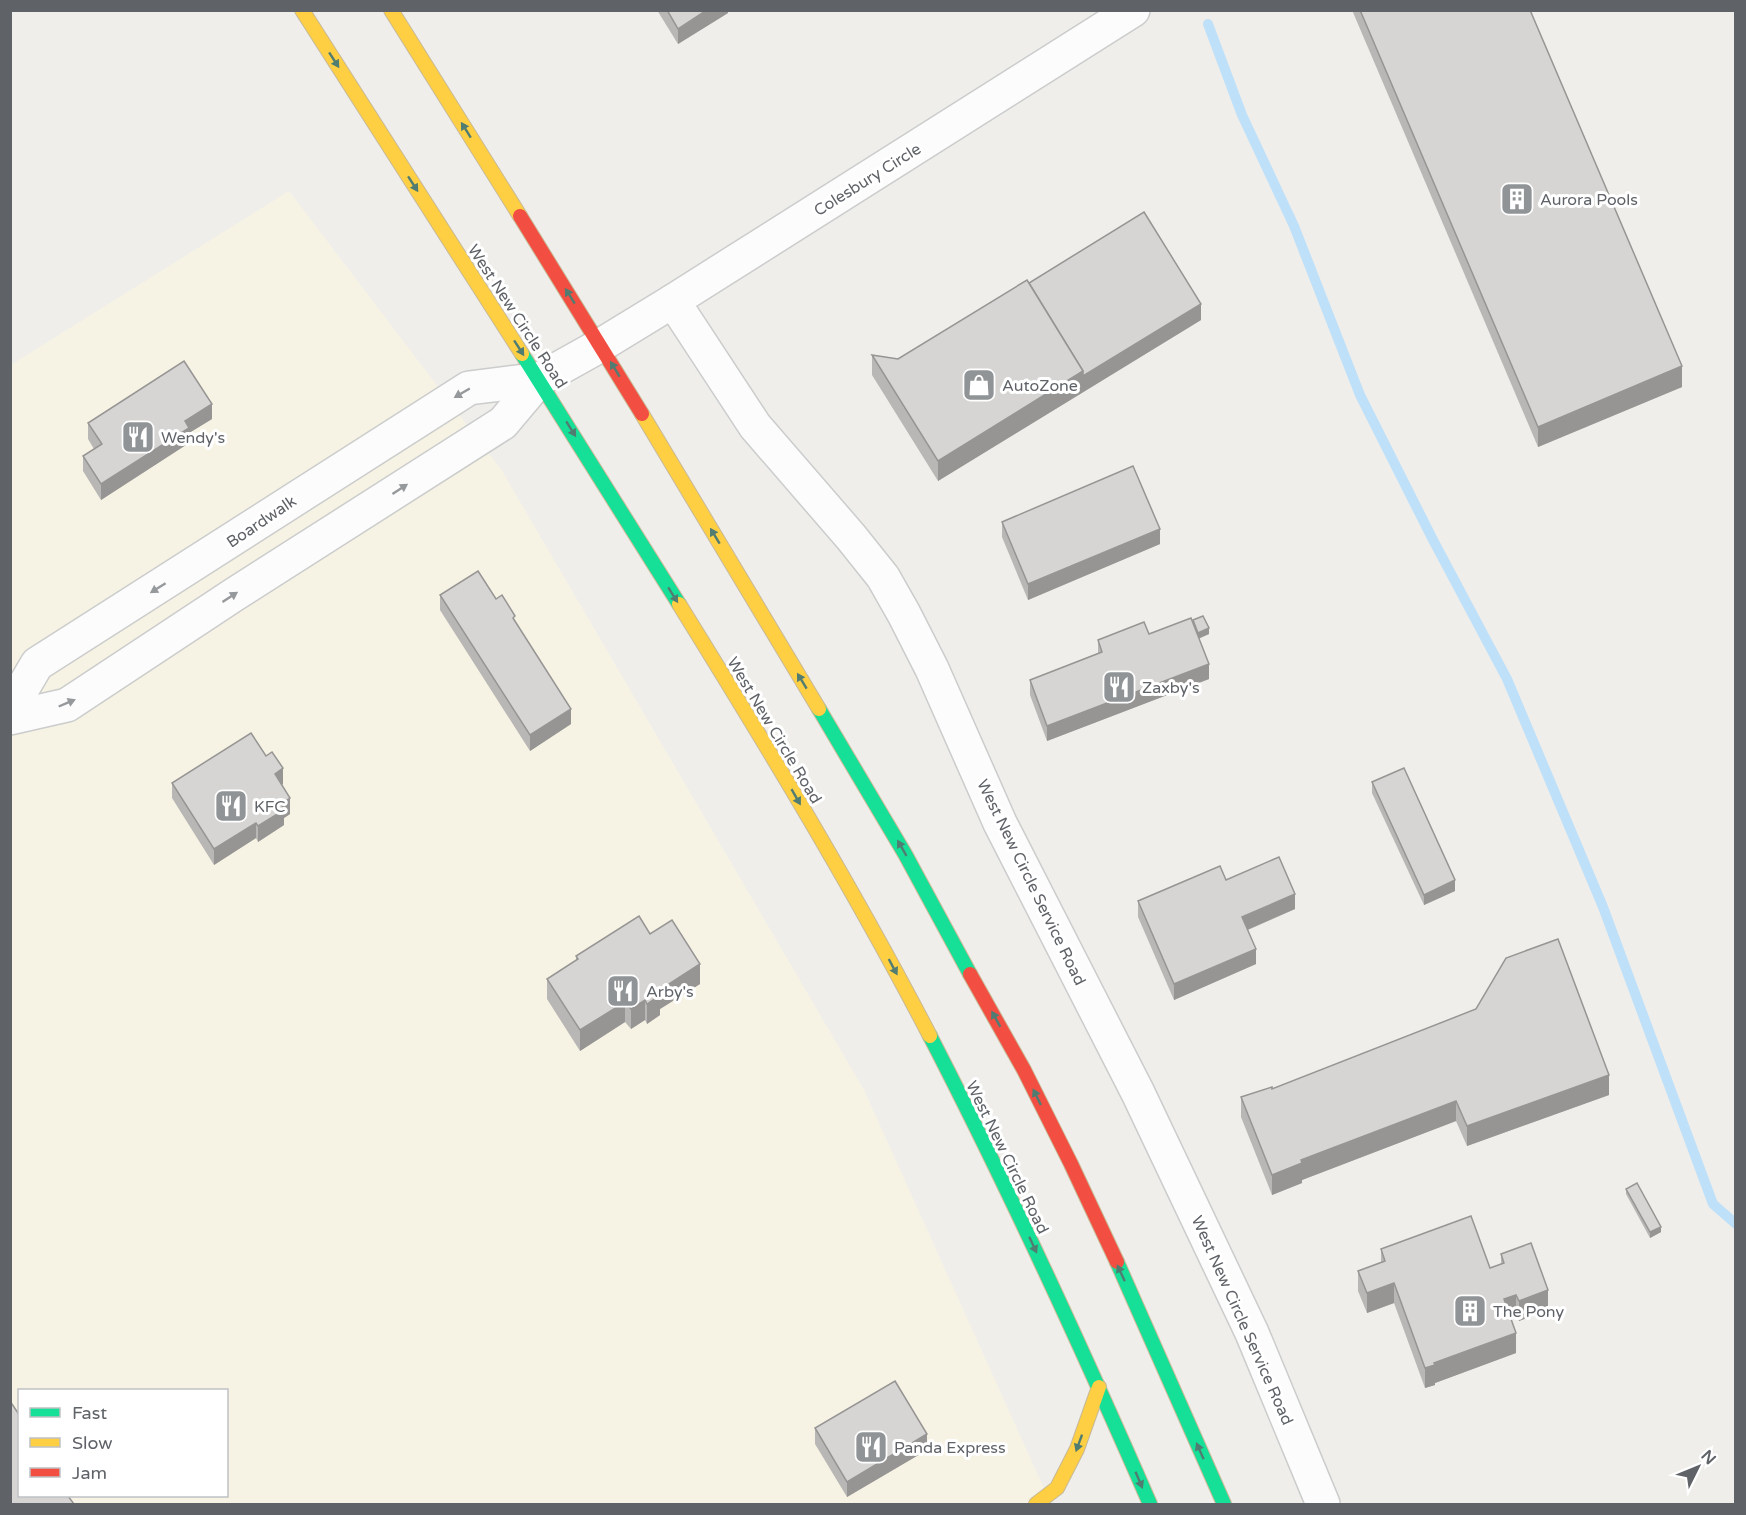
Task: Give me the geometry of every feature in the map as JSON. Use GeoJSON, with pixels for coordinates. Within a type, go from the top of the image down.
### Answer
{"type":"FeatureCollection","features":[{"type":"Feature","properties":{"kind":"highway","name":"West New Circle Road"},"geometry":{"type":"LineString","coordinates":[[302,10],[540,380],[754,724],[871,926],[921,1018],[1001,1177],[1099,1387],[1149,1504]]}},
{"type":"Feature","properties":{"kind":"highway"},"geometry":{"type":"LineString","coordinates":[[391,10],[601,345],[905,854],[1024,1070],[1071,1164],[1138,1308],[1224,1504]]}},
{"type":"Feature","properties":{"kind":"highway"},"geometry":{"type":"LineString","coordinates":[[1036,1504],[1057,1488],[1077,1449],[1099,1387]]}},
{"type":"Feature","properties":{"kind":"street","name":"Colesbury Circle"},"geometry":{"type":"LineString","coordinates":[[601,345],[1133,10]]}},
{"type":"Feature","properties":{"kind":"street","name":"West New Circle Service Road"},"geometry":{"type":"LineString","coordinates":[[673,301],[755,426],[852,537],[883,577],[904,614],[932,669],[1000,823],[1138,1093],[1252,1333],[1323,1504]]}},
{"type":"Feature","properties":{"kind":"street","name":"Boardwalk"},"geometry":{"type":"LineString","coordinates":[[10,718],[68,705],[235,594],[503,423],[540,380],[601,345]]}},
{"type":"Feature","properties":{"kind":"street","name":"Boardwalk"},"geometry":{"type":"LineString","coordinates":[[10,710],[37,664],[469,388],[540,380]]}},
{"type":"Feature","properties":{"kind":"shaded area"},"geometry":{"type":"Polygon","coordinates":[[[289,191],[502,471],[864,1090],[1051,1504],[11,1504],[11,365],[289,191]]]}},
{"type":"Feature","properties":{"kind":"building"},"geometry":{"type":"Polygon","coordinates":[[[667,10],[707,10],[678,29],[667,10]]]}},
{"type":"Feature","properties":{"kind":"building","name":"Aurora Pools"},"geometry":{"type":"Polygon","coordinates":[[[1360,10],[1530,10],[1682,366],[1538,427],[1360,10]]]}},
{"type":"Feature","properties":{"kind":"building"},"geometry":{"type":"Polygon","coordinates":[[[1144,212],[1201,304],[1083,376],[1083,371],[1029,283],[1144,212]]]}},
{"type":"Feature","properties":{"kind":"building","name":"AutoZone"},"geometry":{"type":"Polygon","coordinates":[[[1027,280],[1083,371],[938,461],[872,355],[898,359],[1027,280]]]}},
{"type":"Feature","properties":{"kind":"building","name":"Wendy's"},"geometry":{"type":"Polygon","coordinates":[[[184,361],[212,404],[185,421],[189,428],[101,484],[83,456],[102,444],[88,423],[184,361]]]}},
{"type":"Feature","properties":{"kind":"building"},"geometry":{"type":"Polygon","coordinates":[[[1133,466],[1160,529],[1028,584],[1002,522],[1133,466]]]}},
{"type":"Feature","properties":{"kind":"building"},"geometry":{"type":"Polygon","coordinates":[[[478,571],[496,599],[502,595],[515,616],[513,618],[571,709],[530,735],[440,595],[478,571]]]}},
{"type":"Feature","properties":{"kind":"building"},"geometry":{"type":"Polygon","coordinates":[[[1203,616],[1209,628],[1198,633],[1193,620],[1203,616]]]}},
{"type":"Feature","properties":{"kind":"building","name":"Zaxby's"},"geometry":{"type":"Polygon","coordinates":[[[1191,618],[1209,664],[1047,726],[1030,680],[1102,652],[1098,640],[1144,622],[1149,634],[1191,618]]]}},
{"type":"Feature","properties":{"kind":"building","name":"KFC"},"geometry":{"type":"Polygon","coordinates":[[[251,733],[266,756],[272,752],[283,768],[275,774],[290,798],[281,804],[284,810],[258,826],[256,823],[214,849],[172,783],[251,733]]]}},
{"type":"Feature","properties":{"kind":"building"},"geometry":{"type":"Polygon","coordinates":[[[1404,768],[1455,880],[1424,895],[1372,782],[1404,768]]]}},
{"type":"Feature","properties":{"kind":"building"},"geometry":{"type":"Polygon","coordinates":[[[1279,857],[1295,894],[1242,917],[1256,949],[1174,984],[1138,901],[1220,866],[1226,880],[1279,857]]]}},
{"type":"Feature","properties":{"kind":"building","name":"Arby's"},"geometry":{"type":"Polygon","coordinates":[[[639,916],[650,934],[672,920],[700,964],[658,991],[660,995],[647,1004],[645,1000],[631,1009],[625,1002],[580,1030],[547,979],[578,959],[576,956],[639,916]]]}},
{"type":"Feature","properties":{"kind":"building"},"geometry":{"type":"Polygon","coordinates":[[[1558,939],[1609,1075],[1467,1126],[1456,1101],[1301,1160],[1302,1163],[1272,1175],[1241,1097],[1272,1087],[1272,1089],[1476,1009],[1506,958],[1558,939]]]}},
{"type":"Feature","properties":{"kind":"building"},"geometry":{"type":"Polygon","coordinates":[[[1637,1183],[1661,1227],[1650,1232],[1626,1189],[1637,1183]]]}},
{"type":"Feature","properties":{"kind":"building","name":"The Pony"},"geometry":{"type":"Polygon","coordinates":[[[1471,1216],[1490,1268],[1504,1263],[1501,1254],[1531,1243],[1548,1290],[1519,1301],[1516,1295],[1504,1299],[1516,1333],[1425,1368],[1394,1283],[1367,1293],[1358,1271],[1385,1261],[1381,1249],[1471,1216]]]}},
{"type":"Feature","properties":{"kind":"building","name":"Panda Express"},"geometry":{"type":"Polygon","coordinates":[[[895,1381],[927,1434],[847,1482],[815,1428],[895,1381]]]}},
{"type":"Feature","properties":{"kind":"building"},"geometry":{"type":"Polygon","coordinates":[[[10,1401],[18,1413],[18,1497],[69,1497],[74,1504],[10,1504],[10,1401]]]}},
{"type":"Feature","properties":{"kind":"waterway"},"geometry":{"type":"LineString","coordinates":[[1208,24],[1242,115],[1294,226],[1360,395],[1507,679],[1603,907],[1713,1204],[1736,1224]]}},
{"type":"Feature","properties":{"kind":"traffic: fast"},"geometry":{"type":"LineString","coordinates":[[522,354],[679,604]]}},
{"type":"Feature","properties":{"kind":"traffic: fast"},"geometry":{"type":"LineString","coordinates":[[819,709],[905,854],[970,974]]}},
{"type":"Feature","properties":{"kind":"traffic: fast"},"geometry":{"type":"LineString","coordinates":[[930,1036],[1044,1268],[1150,1504]]}},
{"type":"Feature","properties":{"kind":"traffic: fast"},"geometry":{"type":"LineString","coordinates":[[1117,1262],[1224,1504]]}},
{"type":"Feature","properties":{"kind":"traffic: slow"},"geometry":{"type":"LineString","coordinates":[[302,10],[522,354]]}},
{"type":"Feature","properties":{"kind":"traffic: slow"},"geometry":{"type":"LineString","coordinates":[[391,10],[520,216]]}},
{"type":"Feature","properties":{"kind":"traffic: slow"},"geometry":{"type":"LineString","coordinates":[[642,414],[819,709]]}},
{"type":"Feature","properties":{"kind":"traffic: slow"},"geometry":{"type":"LineString","coordinates":[[679,604],[809,818],[930,1036]]}},
{"type":"Feature","properties":{"kind":"traffic: slow"},"geometry":{"type":"LineString","coordinates":[[1036,1504],[1057,1488],[1077,1449],[1099,1387]]}},
{"type":"Feature","properties":{"kind":"traffic: jam"},"geometry":{"type":"LineString","coordinates":[[520,216],[642,414]]}},
{"type":"Feature","properties":{"kind":"traffic: jam"},"geometry":{"type":"LineString","coordinates":[[970,974],[1024,1070],[1117,1262]]}},
{"type":"Feature","properties":{"kind":"place","name":"Aurora Pools"},"geometry":{"type":"Point","coordinates":[1517,199]}},
{"type":"Feature","properties":{"kind":"place","name":"AutoZone"},"geometry":{"type":"Point","coordinates":[979,385]}},
{"type":"Feature","properties":{"kind":"place","name":"Wendy's"},"geometry":{"type":"Point","coordinates":[138,437]}},
{"type":"Feature","properties":{"kind":"place","name":"Zaxby's"},"geometry":{"type":"Point","coordinates":[1119,687]}},
{"type":"Feature","properties":{"kind":"place","name":"KFC"},"geometry":{"type":"Point","coordinates":[231,806]}},
{"type":"Feature","properties":{"kind":"place","name":"Arby's"},"geometry":{"type":"Point","coordinates":[623,991]}},
{"type":"Feature","properties":{"kind":"place","name":"The Pony"},"geometry":{"type":"Point","coordinates":[1470,1311]}},
{"type":"Feature","properties":{"kind":"place","name":"Panda Express"},"geometry":{"type":"Point","coordinates":[871,1447]}}]}
